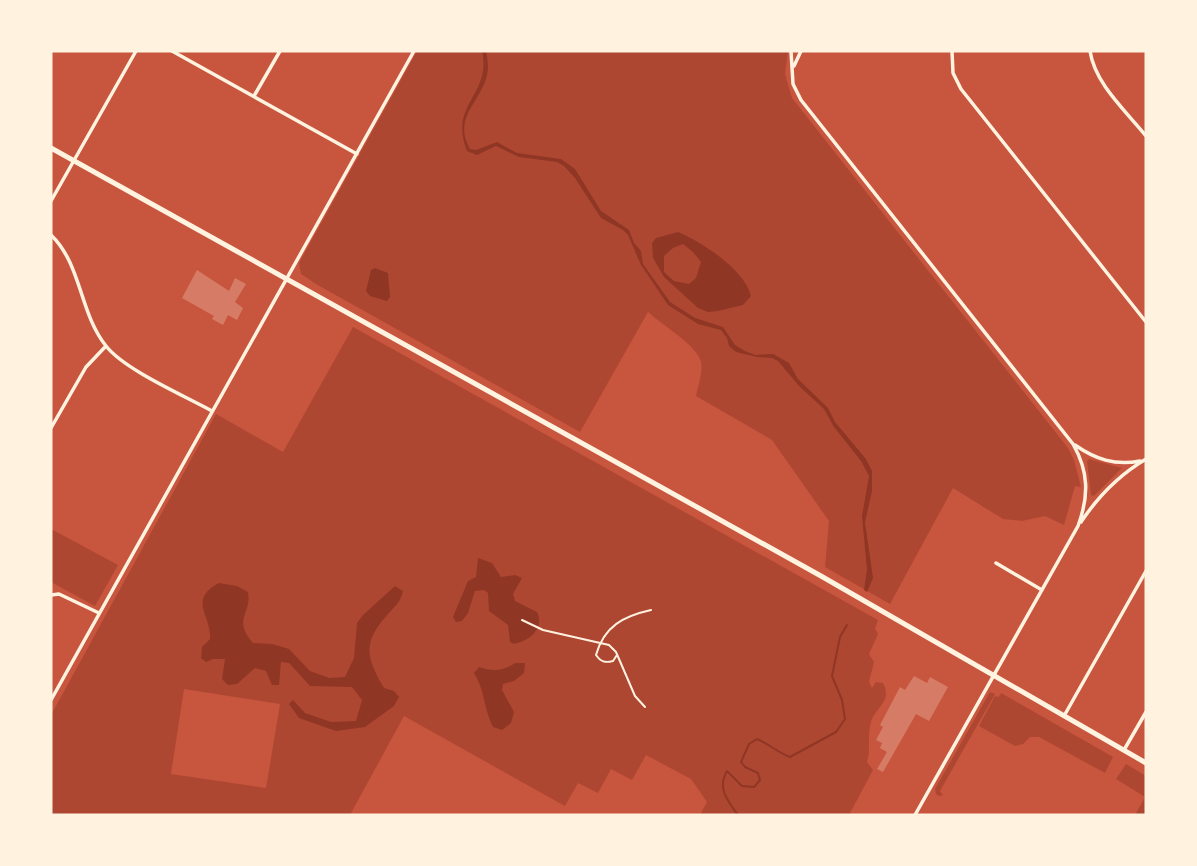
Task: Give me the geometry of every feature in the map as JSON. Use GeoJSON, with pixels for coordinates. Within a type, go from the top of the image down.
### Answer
{"type":"FeatureCollection","features":[{"type":"Feature","properties":{"kind":"main road"},"geometry":{"type":"LineString","coordinates":[[51,148],[821,576],[1146,763]]}},
{"type":"Feature","properties":{"kind":"street"},"geometry":{"type":"LineString","coordinates":[[51,201],[136,51]]}},
{"type":"Feature","properties":{"kind":"street"},"geometry":{"type":"LineString","coordinates":[[172,51],[357,154]]}},
{"type":"Feature","properties":{"kind":"street"},"geometry":{"type":"LineString","coordinates":[[254,96],[280,51]]}},
{"type":"Feature","properties":{"kind":"street"},"geometry":{"type":"LineString","coordinates":[[51,700],[414,51]]}},
{"type":"Feature","properties":{"kind":"street"},"geometry":{"type":"LineString","coordinates":[[791,51],[793,84],[801,100],[1073,444],[1087,483],[1085,505],[1078,526]]}},
{"type":"Feature","properties":{"kind":"street"},"geometry":{"type":"LineString","coordinates":[[793,68],[801,51]]}},
{"type":"Feature","properties":{"kind":"street"},"geometry":{"type":"LineString","coordinates":[[952,51],[953,73],[961,89],[1146,322]]}},
{"type":"Feature","properties":{"kind":"street"},"geometry":{"type":"LineString","coordinates":[[1090,51],[1097,73],[1146,136]]}},
{"type":"Feature","properties":{"kind":"street"},"geometry":{"type":"LineString","coordinates":[[51,235],[68,255],[90,316],[106,346],[127,364],[212,411]]}},
{"type":"Feature","properties":{"kind":"street"},"geometry":{"type":"LineString","coordinates":[[51,428],[86,367],[106,346]]}},
{"type":"Feature","properties":{"kind":"street"},"geometry":{"type":"LineString","coordinates":[[1073,444],[1087,454],[1103,460],[1124,463],[1144,460]]}},
{"type":"Feature","properties":{"kind":"street"},"geometry":{"type":"LineString","coordinates":[[915,815],[1078,526],[1107,489],[1126,471],[1144,460]]}},
{"type":"Feature","properties":{"kind":"street"},"geometry":{"type":"LineString","coordinates":[[996,563],[1042,590]]}},
{"type":"Feature","properties":{"kind":"street"},"geometry":{"type":"LineString","coordinates":[[1065,716],[1146,571]]}},
{"type":"Feature","properties":{"kind":"street"},"geometry":{"type":"LineString","coordinates":[[51,595],[59,594],[99,613]]}},
{"type":"Feature","properties":{"kind":"street"},"geometry":{"type":"LineString","coordinates":[[1124,750],[1146,712]]}},
{"type":"Feature","properties":{"kind":"path"},"geometry":{"type":"LineString","coordinates":[[617,654],[614,660],[607,662],[596,655],[602,639],[612,626],[622,618],[651,610]]}},
{"type":"Feature","properties":{"kind":"path"},"geometry":{"type":"LineString","coordinates":[[522,620],[543,630],[609,645],[617,654],[635,696],[645,707]]}},
{"type":"Feature","properties":{"kind":"shaded area"},"geometry":{"type":"Polygon","coordinates":[[[417,51],[788,51],[785,74],[792,98],[1068,448],[1081,487],[1075,486],[1064,525],[1045,516],[1022,521],[1003,519],[953,488],[890,604],[825,567],[829,521],[772,440],[696,396],[701,370],[698,356],[686,342],[648,312],[580,432],[301,274],[299,263],[417,51]]]}},
{"type":"Feature","properties":{"kind":"shaded area"},"geometry":{"type":"Polygon","coordinates":[[[482,51],[487,54],[487,76],[465,120],[465,138],[470,149],[476,150],[497,142],[517,153],[561,159],[575,169],[601,211],[629,230],[634,243],[641,251],[643,264],[670,302],[695,318],[723,327],[735,345],[745,351],[755,355],[773,354],[789,363],[798,379],[828,408],[835,422],[866,459],[872,471],[872,491],[865,522],[873,578],[867,592],[864,590],[867,570],[862,516],[869,476],[824,409],[799,386],[778,361],[736,352],[729,346],[721,330],[698,324],[668,305],[641,265],[628,235],[601,218],[564,166],[557,162],[519,157],[496,146],[477,155],[467,151],[463,135],[463,122],[481,79],[482,51]]]}},
{"type":"Feature","properties":{"kind":"shaded area"},"geometry":{"type":"Polygon","coordinates":[[[678,232],[699,243],[732,267],[747,286],[751,296],[743,305],[718,311],[708,312],[698,308],[664,277],[653,258],[652,243],[656,238],[678,232]],[[683,244],[673,248],[664,256],[664,272],[674,281],[689,284],[696,278],[701,262],[683,244]]]}},
{"type":"Feature","properties":{"kind":"shaded area"},"geometry":{"type":"Polygon","coordinates":[[[375,268],[388,273],[390,297],[387,301],[370,296],[366,291],[371,270],[375,268]]]}},
{"type":"Feature","properties":{"kind":"shaded area"},"geometry":{"type":"Polygon","coordinates":[[[353,327],[878,620],[875,629],[878,634],[869,654],[874,662],[869,682],[872,688],[876,682],[883,683],[886,695],[870,727],[867,762],[873,770],[849,815],[700,815],[707,802],[691,779],[646,755],[632,780],[611,769],[598,793],[578,783],[565,806],[404,716],[350,815],[51,815],[51,715],[216,414],[283,452],[353,327]],[[184,689],[171,774],[266,788],[280,704],[184,689]]]}},
{"type":"Feature","properties":{"kind":"shaded area"},"geometry":{"type":"Polygon","coordinates":[[[1089,459],[1122,468],[1094,496],[1091,495],[1087,461],[1089,459]]]}},
{"type":"Feature","properties":{"kind":"shaded area"},"geometry":{"type":"Polygon","coordinates":[[[51,529],[118,565],[95,606],[51,582],[51,529]]]}},
{"type":"Feature","properties":{"kind":"shaded area"},"geometry":{"type":"Polygon","coordinates":[[[478,558],[492,563],[501,577],[515,575],[522,578],[513,594],[515,601],[537,612],[539,618],[537,629],[525,640],[514,644],[510,642],[508,625],[489,611],[488,593],[484,590],[475,591],[468,613],[462,621],[456,622],[453,617],[468,581],[476,577],[478,558]]]}},
{"type":"Feature","properties":{"kind":"shaded area"},"geometry":{"type":"Polygon","coordinates":[[[219,583],[237,586],[248,592],[248,606],[243,622],[253,643],[272,644],[289,649],[310,671],[329,678],[345,677],[354,658],[357,623],[363,615],[395,586],[403,591],[399,601],[374,633],[370,650],[373,667],[384,688],[394,691],[399,697],[394,706],[365,727],[336,731],[299,718],[289,704],[293,700],[305,713],[331,722],[356,721],[362,700],[352,687],[310,686],[289,663],[281,662],[279,685],[272,685],[266,671],[255,668],[237,684],[228,685],[222,679],[225,659],[206,662],[201,658],[202,647],[210,639],[203,609],[204,596],[219,583]]]}},
{"type":"Feature","properties":{"kind":"shaded area"},"geometry":{"type":"Polygon","coordinates":[[[515,663],[525,663],[524,673],[514,681],[503,684],[502,690],[514,712],[511,723],[502,730],[493,727],[474,673],[479,667],[498,670],[515,663]]]}},
{"type":"Feature","properties":{"kind":"shaded area"},"geometry":{"type":"Polygon","coordinates":[[[990,692],[995,694],[940,791],[943,795],[939,796],[935,789],[990,692]]]}},
{"type":"Feature","properties":{"kind":"shaded area"},"geometry":{"type":"Polygon","coordinates":[[[1001,693],[1113,757],[1105,773],[1039,737],[1030,737],[1023,744],[1015,746],[979,726],[995,696],[999,697],[1001,693]]]}},
{"type":"Feature","properties":{"kind":"shaded area"},"geometry":{"type":"Polygon","coordinates":[[[1126,764],[1146,776],[1146,815],[1135,815],[1145,797],[1116,779],[1126,764]]]}},
{"type":"Feature","properties":{"kind":"building"},"geometry":{"type":"Polygon","coordinates":[[[197,270],[229,291],[235,278],[246,284],[235,302],[243,308],[237,320],[228,315],[223,325],[212,319],[214,316],[182,298],[197,270]]]}},
{"type":"Feature","properties":{"kind":"building"},"geometry":{"type":"Polygon","coordinates":[[[914,676],[927,683],[930,677],[948,687],[929,721],[916,714],[883,772],[877,769],[887,752],[880,748],[882,743],[876,740],[883,727],[880,725],[900,687],[905,690],[914,676]]]}},
{"type":"Feature","properties":{"kind":"waterway"},"geometry":{"type":"LineString","coordinates":[[738,815],[727,799],[723,783],[727,771],[742,786],[754,787],[760,780],[758,773],[741,762],[749,744],[757,739],[790,757],[836,732],[845,719],[842,700],[832,676],[840,637],[847,625]]}}]}
